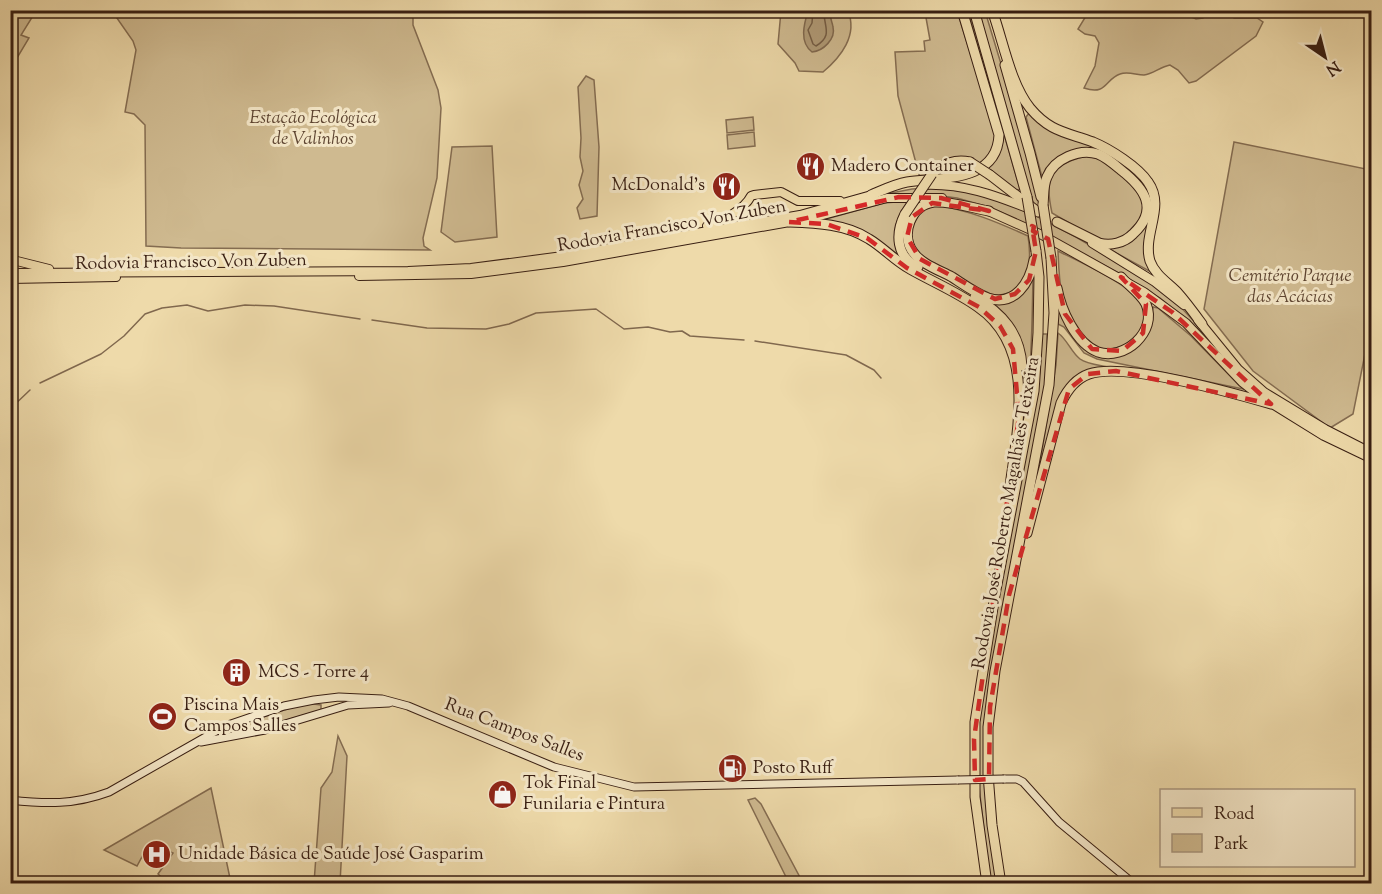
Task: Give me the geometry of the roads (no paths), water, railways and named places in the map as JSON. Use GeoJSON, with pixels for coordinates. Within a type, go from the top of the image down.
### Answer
{"type":"FeatureCollection","features":[{"type":"Feature","properties":{"kind":"highway"},"geometry":{"type":"LineString","coordinates":[[871,195],[906,182],[966,175],[983,166],[996,149],[999,135],[962,10]]}},
{"type":"Feature","properties":{"kind":"highway","name":"Rodovia José Roberto Magalhães Teixeira"},"geometry":{"type":"LineString","coordinates":[[974,10],[1028,197],[1036,251],[1038,302],[1034,391],[994,595],[974,739],[975,797],[987,884]]}},
{"type":"Feature","properties":{"kind":"highway"},"geometry":{"type":"LineString","coordinates":[[990,10],[1018,85],[1031,109],[1057,130],[1105,148],[1140,172],[1151,186],[1156,206],[1148,242],[1150,260],[1157,274],[1189,305],[1202,324]]}},
{"type":"Feature","properties":{"kind":"highway","name":"Rodovia José Roberto Magalhães Teixeira"},"geometry":{"type":"LineString","coordinates":[[990,10],[1030,153],[1051,261],[1054,312],[1046,404],[992,689],[988,727],[988,774],[992,825],[1001,884]]}},
{"type":"Feature","properties":{"kind":"highway"},"geometry":{"type":"LineString","coordinates":[[994,595],[1022,393],[1022,359],[1018,340],[994,309],[911,264],[899,246],[898,237],[905,214],[932,174],[940,167],[961,160],[970,162],[1040,208],[1045,183],[1051,170],[1063,159],[1080,153],[1094,153],[1108,159],[1136,182],[1144,193],[1146,208],[1143,222],[1131,237],[1118,243],[1099,243],[1057,222]]}},
{"type":"Feature","properties":{"kind":"highway"},"geometry":{"type":"LineString","coordinates":[[989,211],[938,202],[926,205],[916,212],[908,226],[907,237],[911,249],[916,256],[928,264],[980,294],[995,299],[1015,294],[1025,285],[1031,275],[1036,251]]}},
{"type":"Feature","properties":{"kind":"highway"},"geometry":{"type":"LineString","coordinates":[[789,222],[826,224],[859,234],[874,242],[907,268],[949,289],[986,312],[1005,334],[1015,357],[1019,416]]}},
{"type":"Feature","properties":{"kind":"highway"},"geometry":{"type":"LineString","coordinates":[[1051,261],[1065,314],[1083,341],[1092,349],[1100,352],[1116,353],[1129,348],[1139,340],[1145,327],[1146,304],[1120,277]]}},
{"type":"Feature","properties":{"kind":"highway"},"geometry":{"type":"LineString","coordinates":[[1009,596],[1061,403],[1069,389],[1081,377],[1105,371],[1149,375],[1271,404]]}},
{"type":"Feature","properties":{"kind":"main road","name":"Rodovia Francisco Von Zuben"},"geometry":{"type":"LineString","coordinates":[[10,273],[396,271],[471,268],[563,256],[800,214],[911,186],[951,185],[1040,208],[1057,222],[1155,282],[1183,304],[1238,369],[1264,392],[1325,429],[1371,453]]}},
{"type":"Feature","properties":{"kind":"main road"},"geometry":{"type":"LineString","coordinates":[[673,236],[722,220],[754,195],[781,192],[798,201],[854,200]]}},
{"type":"Feature","properties":{"kind":"main road","name":"Rodovia Francisco Von Zuben"},"geometry":{"type":"LineString","coordinates":[[10,279],[471,274],[563,262],[812,218],[876,200],[899,197],[941,198],[989,211],[1042,235],[1120,277],[1173,312],[1242,382],[1271,404],[1344,447],[1371,459]]}},
{"type":"Feature","properties":{"kind":"main road"},"geometry":{"type":"LineString","coordinates":[[10,258],[60,272]]}},
{"type":"Feature","properties":{"kind":"main road"},"geometry":{"type":"LineString","coordinates":[[352,697],[358,704]]}},
{"type":"Feature","properties":{"kind":"main road","name":"Rua Campos Salles"},"geometry":{"type":"LineString","coordinates":[[196,743],[225,726],[267,710],[304,701],[352,697],[381,699],[397,703],[432,715],[554,767],[634,787],[1017,779],[1023,782],[1054,818],[1134,884]]}},
{"type":"Feature","properties":{"kind":"main road"},"geometry":{"type":"LineString","coordinates":[[331,711],[331,703],[339,698]]}},
{"type":"Feature","properties":{"kind":"main road"},"geometry":{"type":"LineString","coordinates":[[304,701],[321,704],[323,708],[321,714]]}},
{"type":"Feature","properties":{"kind":"main road"},"geometry":{"type":"LineString","coordinates":[[10,800],[50,804],[95,797],[196,743],[257,732],[358,704],[397,703]]}},
{"type":"Feature","properties":{"kind":"main road","name":"Rua Campos Salles"},"geometry":{"type":"LineString","coordinates":[[209,740],[244,719]]}},
{"type":"Feature","properties":{"kind":"water"},"geometry":{"type":"Polygon","coordinates":[[[808,11],[830,12],[833,27],[833,36],[828,44],[812,52],[804,38],[808,11]]]}},
{"type":"Feature","properties":{"kind":"waterway"},"geometry":{"type":"LineString","coordinates":[[40,383],[101,354],[124,336],[145,314],[162,308],[187,305],[208,311],[245,305],[274,306],[360,319]]}},
{"type":"Feature","properties":{"kind":"waterway"},"geometry":{"type":"LineString","coordinates":[[372,320],[427,328],[486,329],[509,324],[536,313],[596,309],[624,329],[648,327],[670,332],[682,331],[690,336],[744,340]]}},
{"type":"Feature","properties":{"kind":"waterway"},"geometry":{"type":"LineString","coordinates":[[755,341],[846,355],[874,370],[881,378]]}},
{"type":"Feature","properties":{"kind":"waterway"},"geometry":{"type":"LineString","coordinates":[[10,409],[30,390]]}},
{"type":"Feature","properties":{"kind":"place","name":"Madero Container"},"geometry":{"type":"Point","coordinates":[810,167]}},
{"type":"Feature","properties":{"kind":"place","name":"McDonald's"},"geometry":{"type":"Point","coordinates":[726,186]}},
{"type":"Feature","properties":{"kind":"place","name":"MCS - Torre 4"},"geometry":{"type":"Point","coordinates":[237,673]}},
{"type":"Feature","properties":{"kind":"place","name":"Piscina Mais Campos Salles"},"geometry":{"type":"Point","coordinates":[163,716]}},
{"type":"Feature","properties":{"kind":"place","name":"Posto Ruff"},"geometry":{"type":"Point","coordinates":[732,769]}},
{"type":"Feature","properties":{"kind":"place","name":"Tok Final Funilaria e Pintura"},"geometry":{"type":"Point","coordinates":[502,794]}},
{"type":"Feature","properties":{"kind":"place","name":"Unidade Básica de Saúde José Gasparim"},"geometry":{"type":"Point","coordinates":[157,855]}},
{"type":"Feature","properties":{"kind":"park label","name":"Estação Ecológica de Valinhos"},"geometry":{"type":"Point","coordinates":[313,129]}},
{"type":"Feature","properties":{"kind":"park label","name":"Cemitério Parque das Acácias"},"geometry":{"type":"Point","coordinates":[1290,287]}}]}
